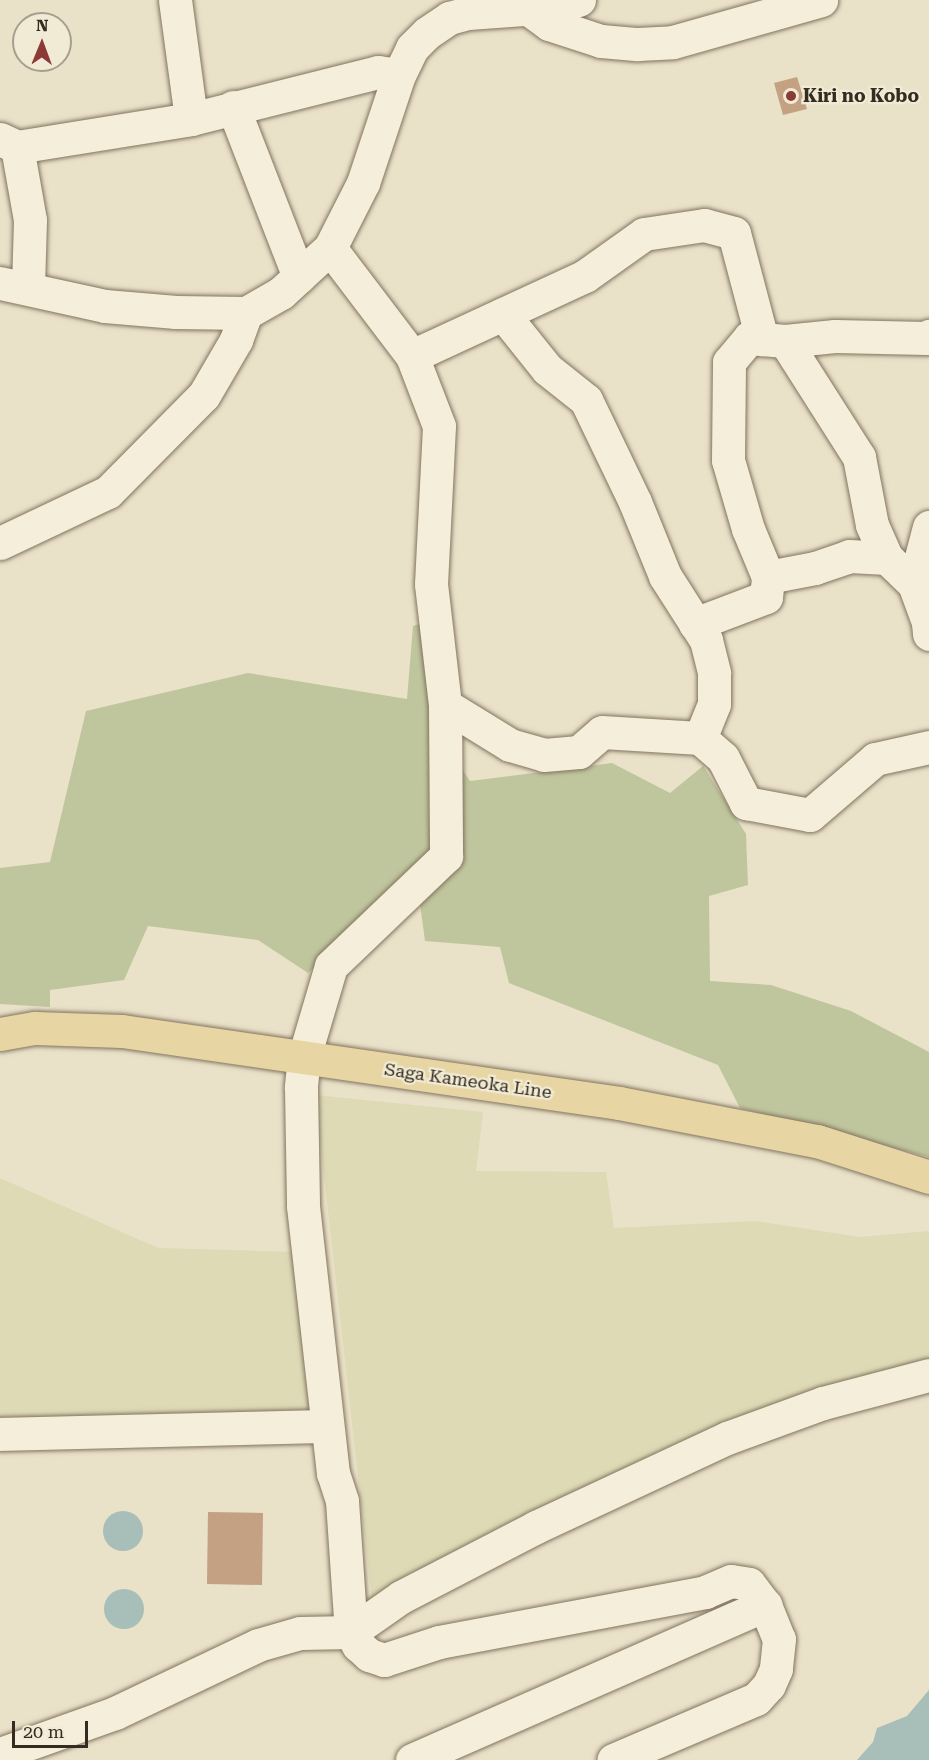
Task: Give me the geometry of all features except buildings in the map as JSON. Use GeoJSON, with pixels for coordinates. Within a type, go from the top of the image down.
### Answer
{"type":"FeatureCollection","features":[{"type":"Feature","properties":{"kind":"main road","name":"Saga Kameoka Line"},"geometry":{"type":"LineString","coordinates":[[0,1034],[35,1028],[122,1031],[619,1103],[805,1139],[929,1177]]}},
{"type":"Feature","properties":{"kind":"street"},"geometry":{"type":"LineString","coordinates":[[175,0],[191,118]]}},
{"type":"Feature","properties":{"kind":"street"},"geometry":{"type":"LineString","coordinates":[[399,75],[378,72],[191,118],[8,143],[30,220],[14,285],[105,306],[176,312],[246,313],[281,293],[330,248],[363,183],[399,75],[412,48],[427,33],[468,6],[552,7],[579,0]]}},
{"type":"Feature","properties":{"kind":"street"},"geometry":{"type":"LineString","coordinates":[[527,8],[549,24],[601,41],[638,44],[673,42],[821,0]]}},
{"type":"Feature","properties":{"kind":"street"},"geometry":{"type":"LineString","coordinates":[[233,107],[299,277]]}},
{"type":"Feature","properties":{"kind":"street"},"geometry":{"type":"LineString","coordinates":[[412,356],[585,276],[644,234],[704,225],[734,233],[774,340],[859,457],[872,525],[887,558],[914,584],[928,622],[929,634]]}},
{"type":"Feature","properties":{"kind":"street"},"geometry":{"type":"LineString","coordinates":[[330,248],[412,356],[439,426],[431,584],[445,705],[446,856],[331,966],[304,1057],[301,1088],[303,1206],[333,1473],[342,1501],[351,1632],[358,1645],[369,1655],[384,1660],[439,1642],[705,1592],[731,1581],[749,1584],[765,1605],[779,1639],[778,1654],[769,1685],[756,1699],[613,1760]]}},
{"type":"Feature","properties":{"kind":"street"},"geometry":{"type":"LineString","coordinates":[[0,543],[108,492],[204,395],[236,340],[246,313]]}},
{"type":"Feature","properties":{"kind":"street"},"geometry":{"type":"LineString","coordinates":[[503,314],[548,369],[586,400],[635,502],[665,576],[706,640],[714,673],[714,704],[700,738]]}},
{"type":"Feature","properties":{"kind":"street"},"geometry":{"type":"LineString","coordinates":[[696,624],[765,597],[768,577],[748,529],[728,460],[729,362],[749,338],[774,340],[835,336],[928,339]]}},
{"type":"Feature","properties":{"kind":"street"},"geometry":{"type":"LineString","coordinates":[[914,584],[929,527]]}},
{"type":"Feature","properties":{"kind":"street"},"geometry":{"type":"LineString","coordinates":[[768,577],[815,568],[849,556],[887,558]]}},
{"type":"Feature","properties":{"kind":"street"},"geometry":{"type":"LineString","coordinates":[[445,705],[510,745],[544,754],[579,752],[602,732],[700,738],[723,758],[746,803],[810,815],[875,759],[929,747]]}},
{"type":"Feature","properties":{"kind":"street"},"geometry":{"type":"LineString","coordinates":[[0,1754],[115,1713],[258,1645],[300,1633],[351,1632],[401,1597],[536,1527],[727,1438],[824,1403],[929,1375]]}},
{"type":"Feature","properties":{"kind":"street"},"geometry":{"type":"LineString","coordinates":[[0,1434],[327,1425]]}},
{"type":"Feature","properties":{"kind":"street"},"geometry":{"type":"LineString","coordinates":[[412,1760],[765,1605]]}},
{"type":"Feature","properties":{"kind":"shaded area"},"geometry":{"type":"Polygon","coordinates":[[[315,1095],[483,1112],[476,1171],[606,1172],[614,1228],[755,1221],[860,1237],[929,1231],[929,1380],[801,1412],[373,1609],[315,1095]]]}},
{"type":"Feature","properties":{"kind":"shaded area"},"geometry":{"type":"Polygon","coordinates":[[[0,1178],[158,1248],[295,1252],[316,1411],[0,1423],[0,1178]]]}},
{"type":"Feature","properties":{"kind":"green space"},"geometry":{"type":"Polygon","coordinates":[[[429,621],[434,728],[470,781],[612,763],[670,793],[703,766],[746,834],[748,885],[709,896],[710,981],[771,985],[851,1011],[929,1052],[929,1157],[740,1108],[718,1065],[509,983],[500,947],[425,941],[416,874],[308,973],[258,940],[148,926],[124,980],[50,990],[50,1007],[0,1004],[0,868],[50,862],[86,711],[248,673],[407,699],[413,626],[429,621]]]}},
{"type":"Feature","properties":{"kind":"water"},"geometry":{"type":"Polygon","coordinates":[[[123,1511],[131,1512],[137,1517],[142,1523],[142,1539],[137,1545],[131,1550],[123,1551],[115,1550],[109,1545],[104,1539],[103,1531],[104,1523],[109,1517],[115,1512],[123,1511]]]}},
{"type":"Feature","properties":{"kind":"water"},"geometry":{"type":"Polygon","coordinates":[[[124,1589],[132,1590],[138,1595],[143,1601],[143,1617],[138,1623],[132,1628],[124,1629],[116,1628],[110,1623],[105,1617],[104,1609],[105,1601],[110,1595],[116,1590],[124,1589]]]}},
{"type":"Feature","properties":{"kind":"water"},"geometry":{"type":"Polygon","coordinates":[[[929,1690],[929,1760],[857,1760],[873,1742],[877,1728],[907,1716],[929,1690]]]}},
{"type":"Feature","properties":{"kind":"place","name":"Kiri no Kobo"},"geometry":{"type":"Point","coordinates":[791,96]}}]}
